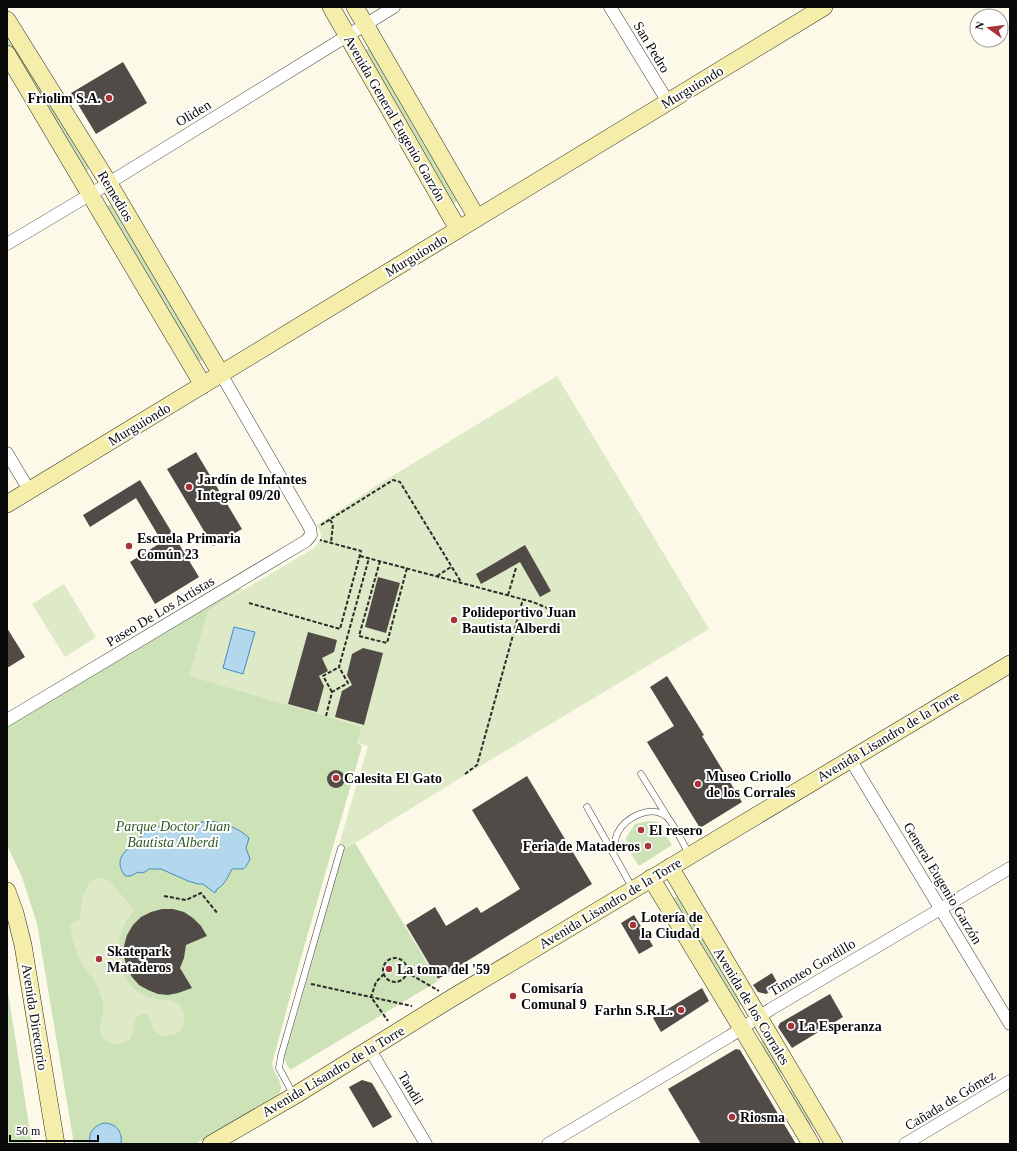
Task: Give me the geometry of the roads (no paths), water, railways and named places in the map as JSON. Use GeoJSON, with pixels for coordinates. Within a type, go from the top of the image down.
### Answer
{"type":"FeatureCollection","features":[{"type":"Feature","properties":{"kind":"street","name":"Avenida General Eugenio Garzón"},"geometry":{"type":"LineString","coordinates":[[332,7],[458,229]]}},
{"type":"Feature","properties":{"kind":"street","name":"Avenida General Eugenio Garzón"},"geometry":{"type":"LineString","coordinates":[[355,7],[477,218]]}},
{"type":"Feature","properties":{"kind":"street","name":"Oliden"},"geometry":{"type":"LineString","coordinates":[[7,244],[91,194],[108,182],[394,7]]}},
{"type":"Feature","properties":{"kind":"street","name":"San Pedro"},"geometry":{"type":"LineString","coordinates":[[610,7],[668,102]]}},
{"type":"Feature","properties":{"kind":"street","name":"Murguiondo"},"geometry":{"type":"LineString","coordinates":[[7,504],[824,7]]}},
{"type":"Feature","properties":{"kind":"street","name":"Remedios"},"geometry":{"type":"LineString","coordinates":[[7,20],[108,182],[221,374]]}},
{"type":"Feature","properties":{"kind":"street","name":"Remedios"},"geometry":{"type":"LineString","coordinates":[[7,54],[203,385]]}},
{"type":"Feature","properties":{"kind":"street","name":"Paseo De Los Artistas"},"geometry":{"type":"LineString","coordinates":[[7,720],[311,534],[221,374]]}},
{"type":"Feature","properties":{"kind":"street"},"geometry":{"type":"LineString","coordinates":[[7,453],[30,490]]}},
{"type":"Feature","properties":{"kind":"street","name":"Avenida Lisandro de la Torre"},"geometry":{"type":"LineString","coordinates":[[211,1144],[294,1096],[369,1048],[850,758],[1010,664]]}},
{"type":"Feature","properties":{"kind":"street","name":"General Eugenio Garzón"},"geometry":{"type":"LineString","coordinates":[[850,758],[1010,1024]]}},
{"type":"Feature","properties":{"kind":"street","name":"Avenida de los Corrales"},"geometry":{"type":"LineString","coordinates":[[670,867],[834,1144]]}},
{"type":"Feature","properties":{"kind":"street","name":"Timoteo Gordillo"},"geometry":{"type":"LineString","coordinates":[[548,1144],[1010,868]]}},
{"type":"Feature","properties":{"kind":"street","name":"Avenida de los Corrales"},"geometry":{"type":"LineString","coordinates":[[651,878],[811,1144]]}},
{"type":"Feature","properties":{"kind":"street","name":"Avenida Directorio"},"geometry":{"type":"LineString","coordinates":[[7,891],[15,913],[23,945],[56,1144]]}},
{"type":"Feature","properties":{"kind":"street","name":"Tandil"},"geometry":{"type":"LineString","coordinates":[[369,1048],[426,1144]]}},
{"type":"Feature","properties":{"kind":"street","name":"Cañada de Gómez"},"geometry":{"type":"LineString","coordinates":[[905,1144],[1010,1081]]}},
{"type":"Feature","properties":{"kind":"lane"},"geometry":{"type":"LineString","coordinates":[[641,774],[690,855]]}},
{"type":"Feature","properties":{"kind":"lane"},"geometry":{"type":"LineString","coordinates":[[587,807],[633,889]]}},
{"type":"Feature","properties":{"kind":"lane"},"geometry":{"type":"LineString","coordinates":[[613,853],[617,834],[631,819],[652,811],[661,813],[669,819]]}},
{"type":"Feature","properties":{"kind":"lane"},"geometry":{"type":"LineString","coordinates":[[294,1096],[279,1068],[279,1063],[341,848]]}},
{"type":"Feature","properties":{"kind":"water"},"geometry":{"type":"Polygon","coordinates":[[[234,627],[255,632],[243,674],[223,668],[234,627]]]}},
{"type":"Feature","properties":{"kind":"water"},"geometry":{"type":"Polygon","coordinates":[[[210,821],[231,826],[241,831],[249,838],[246,848],[250,859],[246,866],[243,869],[232,869],[224,883],[215,893],[203,884],[188,881],[161,869],[149,869],[145,872],[138,872],[131,876],[125,876],[121,870],[120,864],[123,855],[151,828],[158,826],[180,826],[210,821]]]}},
{"type":"Feature","properties":{"kind":"water"},"geometry":{"type":"Polygon","coordinates":[[[104,1123],[115,1126],[118,1129],[121,1136],[121,1144],[90,1144],[92,1130],[104,1123]]]}},
{"type":"Feature","properties":{"kind":"place","name":"Friolim S.A."},"geometry":{"type":"Point","coordinates":[109,98]}},
{"type":"Feature","properties":{"kind":"place","name":"Jardín de Infantes Integral 09/20"},"geometry":{"type":"Point","coordinates":[189,487]}},
{"type":"Feature","properties":{"kind":"place","name":"Escuela Primaria Común 23"},"geometry":{"type":"Point","coordinates":[129,546]}},
{"type":"Feature","properties":{"kind":"place","name":"Polideportivo Juan Bautista Alberdi"},"geometry":{"type":"Point","coordinates":[454,620]}},
{"type":"Feature","properties":{"kind":"place","name":"Calesita El Gato"},"geometry":{"type":"Point","coordinates":[336,778]}},
{"type":"Feature","properties":{"kind":"place","name":"Museo Criollo de los Corrales"},"geometry":{"type":"Point","coordinates":[698,784]}},
{"type":"Feature","properties":{"kind":"place","name":"El resero"},"geometry":{"type":"Point","coordinates":[641,830]}},
{"type":"Feature","properties":{"kind":"place","name":"Feria de Mataderos"},"geometry":{"type":"Point","coordinates":[648,846]}},
{"type":"Feature","properties":{"kind":"place","name":"Lotería de la Ciudad"},"geometry":{"type":"Point","coordinates":[633,925]}},
{"type":"Feature","properties":{"kind":"place","name":"Skatepark Mataderos"},"geometry":{"type":"Point","coordinates":[99,959]}},
{"type":"Feature","properties":{"kind":"place","name":"La toma del '59"},"geometry":{"type":"Point","coordinates":[389,969]}},
{"type":"Feature","properties":{"kind":"place","name":"Comisaría Comunal 9"},"geometry":{"type":"Point","coordinates":[513,996]}},
{"type":"Feature","properties":{"kind":"place","name":"Farhn S.R.L."},"geometry":{"type":"Point","coordinates":[681,1010]}},
{"type":"Feature","properties":{"kind":"place","name":"La Esperanza"},"geometry":{"type":"Point","coordinates":[791,1026]}},
{"type":"Feature","properties":{"kind":"place","name":"Riosma"},"geometry":{"type":"Point","coordinates":[732,1117]}},
{"type":"Feature","properties":{"kind":"park label","name":"Parque Doctor Juan Bautista Alberdi"},"geometry":{"type":"Point","coordinates":[173,834]}}]}
